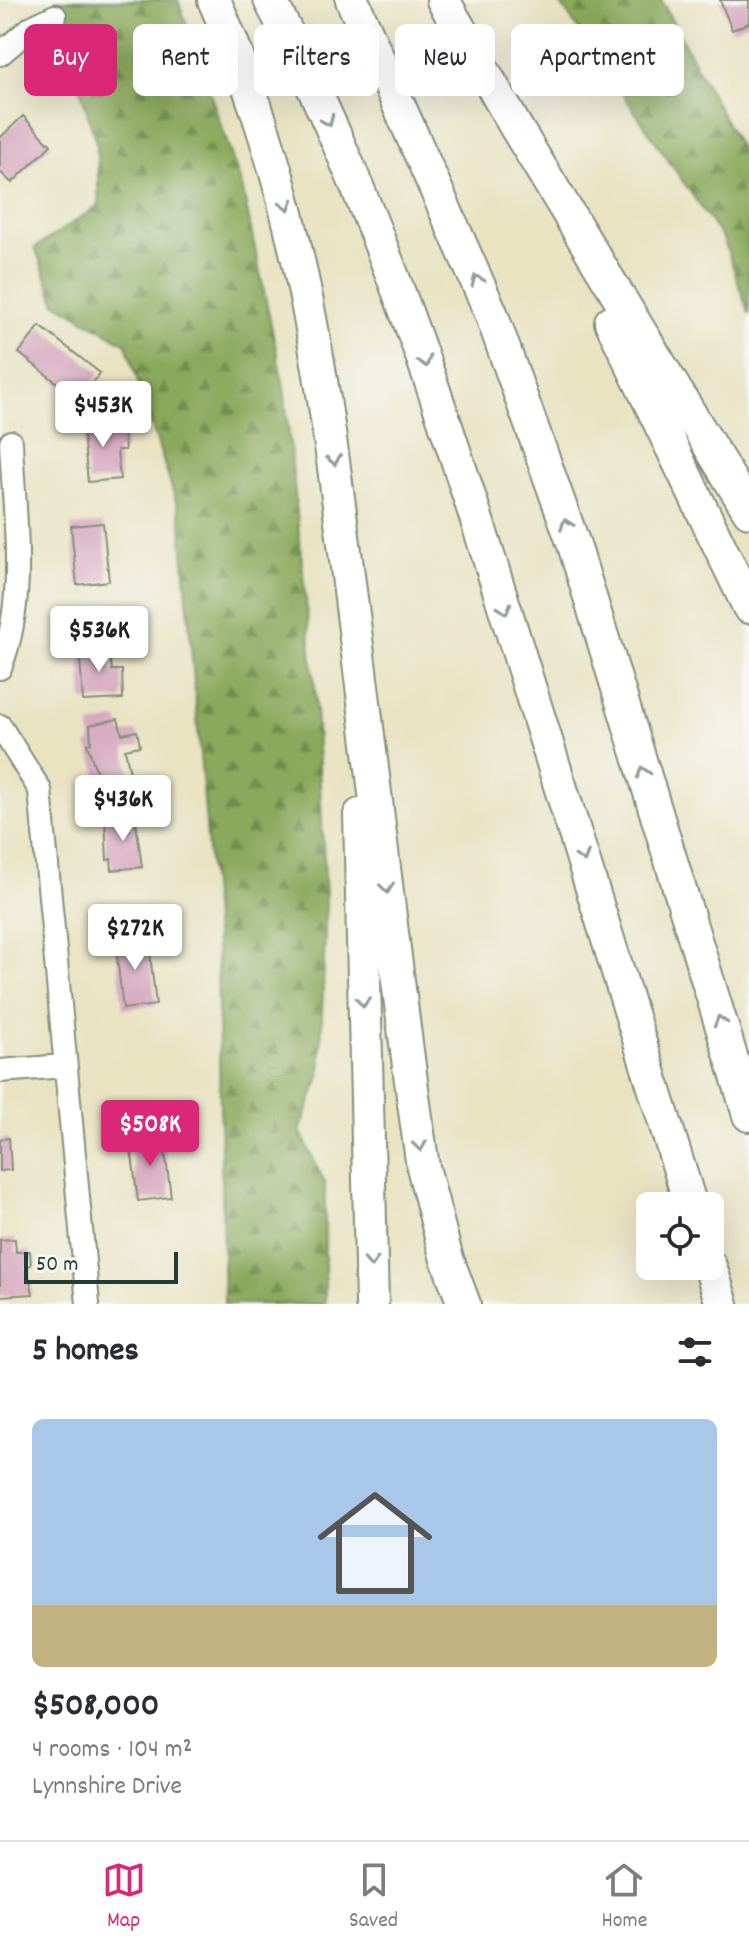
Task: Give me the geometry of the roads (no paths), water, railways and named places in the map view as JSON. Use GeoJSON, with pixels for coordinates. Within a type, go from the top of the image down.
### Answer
{"type":"FeatureCollection","features":[{"type":"Feature","properties":{"kind":"highway"},"geometry":{"type":"LineString","coordinates":[[214,0],[242,66],[293,228],[324,388],[423,1167],[446,1256],[464,1304]]}},
{"type":"Feature","properties":{"kind":"highway"},"geometry":{"type":"LineString","coordinates":[[270,0],[300,57],[377,231],[421,351],[481,531],[687,1192]]}},
{"type":"Feature","properties":{"kind":"highway"},"geometry":{"type":"LineString","coordinates":[[352,0],[485,299],[512,371],[574,545],[746,1105]]}},
{"type":"Feature","properties":{"kind":"highway"},"geometry":{"type":"LineString","coordinates":[[443,0],[517,129],[749,511]]}},
{"type":"Feature","properties":{"kind":"highway"},"geometry":{"type":"LineString","coordinates":[[517,129],[749,607]]}},
{"type":"Feature","properties":{"kind":"highway"},"geometry":{"type":"LineString","coordinates":[[357,644],[372,1304]]}},
{"type":"Feature","properties":{"kind":"highway"},"geometry":{"type":"LineString","coordinates":[[714,1280],[722,1304]]}},
{"type":"Feature","properties":{"kind":"street"},"geometry":{"type":"LineString","coordinates":[[0,54],[32,27],[55,16]]}},
{"type":"Feature","properties":{"kind":"street"},"geometry":{"type":"LineString","coordinates":[[0,668],[9,645],[17,597],[11,442]]}},
{"type":"Feature","properties":{"kind":"street"},"geometry":{"type":"LineString","coordinates":[[0,726],[40,790],[88,1304]]}},
{"type":"Feature","properties":{"kind":"street"},"geometry":{"type":"LineString","coordinates":[[0,1071],[65,1066]]}}]}
